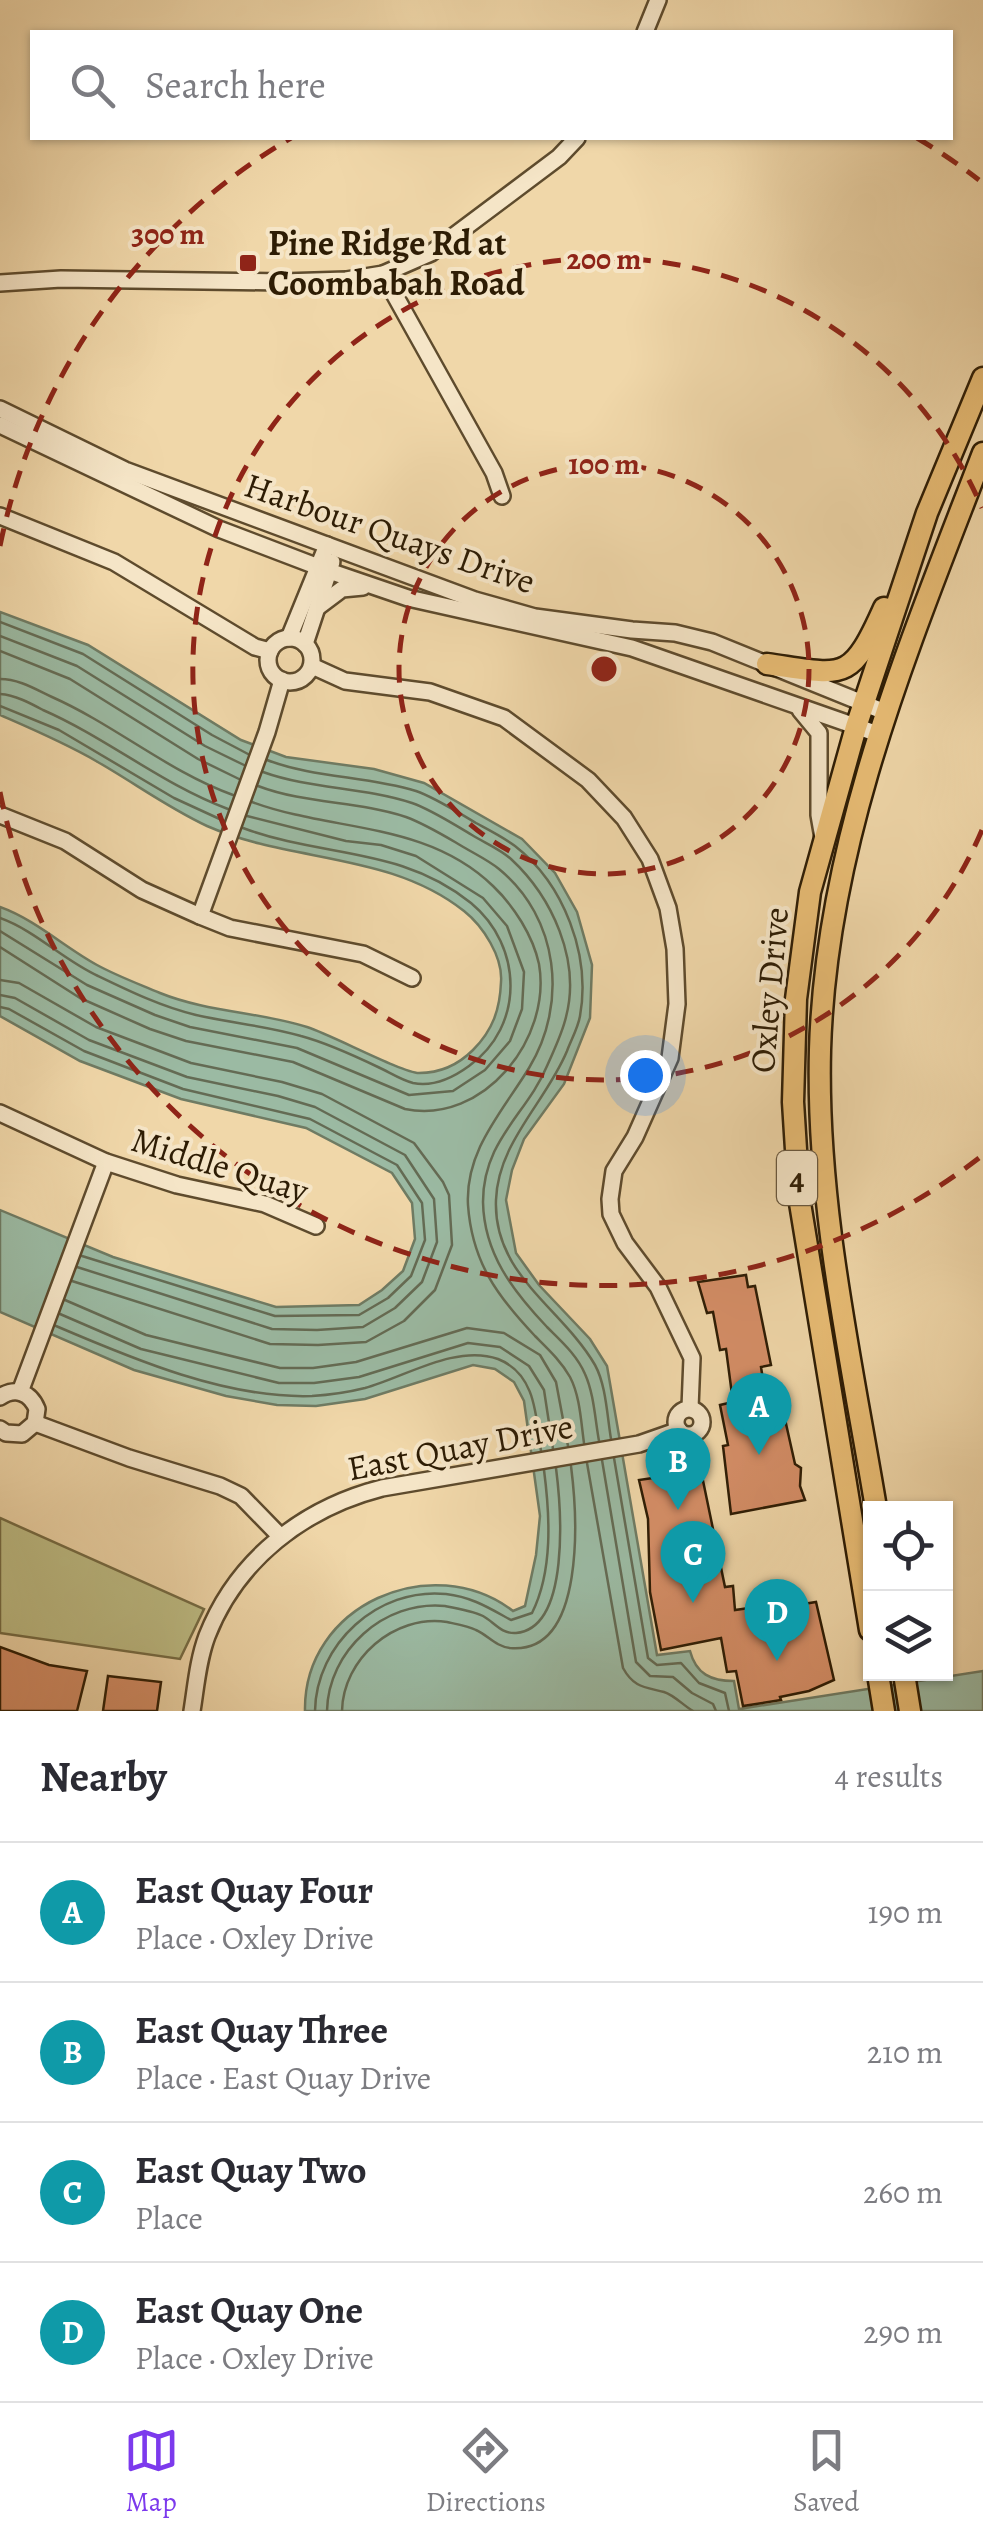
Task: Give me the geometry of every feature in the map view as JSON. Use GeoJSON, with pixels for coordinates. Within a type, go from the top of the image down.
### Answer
{"type":"FeatureCollection","features":[{"type":"Feature","properties":{"kind":"main road","name":"Oxley Drive"},"geometry":{"type":"LineString","coordinates":[[864,1591],[795,1157],[795,1013],[807,907],[823,838],[928,513],[983,378]]}},
{"type":"Feature","properties":{"kind":"main road","name":"Oxley Drive"},"geometry":{"type":"LineString","coordinates":[[875,1501],[825,1184],[820,1051],[825,972],[840,876],[878,734],[981,461]]}},
{"type":"Feature","properties":{"kind":"main road"},"geometry":{"type":"LineString","coordinates":[[767,664],[832,672],[855,663],[866,648],[928,513]]}},
{"type":"Feature","properties":{"kind":"main road"},"geometry":{"type":"LineString","coordinates":[[879,1681],[884,1711]]}},
{"type":"Feature","properties":{"kind":"main road"},"geometry":{"type":"LineString","coordinates":[[905,1681],[910,1711]]}},
{"type":"Feature","properties":{"kind":"street"},"geometry":{"type":"LineString","coordinates":[[646,30],[658,0]]}},
{"type":"Feature","properties":{"kind":"street"},"geometry":{"type":"LineString","coordinates":[[0,284],[61,279],[283,282],[346,280],[382,274],[431,253],[576,140]]}},
{"type":"Feature","properties":{"kind":"street"},"geometry":{"type":"LineString","coordinates":[[382,274],[494,472],[502,496]]}},
{"type":"Feature","properties":{"kind":"street","name":"Harbour Quays Drive"},"geometry":{"type":"LineString","coordinates":[[0,409],[125,470],[475,600],[534,617],[675,633],[712,642],[885,712]]}},
{"type":"Feature","properties":{"kind":"street","name":"Harbour Quays Drive"},"geometry":{"type":"LineString","coordinates":[[0,425],[219,528],[324,569],[408,598],[632,648],[878,734]]}},
{"type":"Feature","properties":{"kind":"street"},"geometry":{"type":"LineString","coordinates":[[0,516],[114,562],[255,647],[270,652]]}},
{"type":"Feature","properties":{"kind":"street"},"geometry":{"type":"LineString","coordinates":[[297,641],[332,547]]}},
{"type":"Feature","properties":{"kind":"street"},"geometry":{"type":"LineString","coordinates":[[289,556],[304,583],[309,608]]}},
{"type":"Feature","properties":{"kind":"street"},"geometry":{"type":"LineString","coordinates":[[309,608],[342,589],[377,587]]}},
{"type":"Feature","properties":{"kind":"street"},"geometry":{"type":"LineString","coordinates":[[297,641],[311,652],[312,666],[303,678],[282,680],[270,668],[270,652],[278,642],[297,641]]}},
{"type":"Feature","properties":{"kind":"street","name":"East Quay Drive"},"geometry":{"type":"LineString","coordinates":[[192,1711],[207,1636],[241,1580],[279,1535],[315,1512],[352,1495],[639,1444],[679,1430],[677,1416],[690,1408],[692,1358],[658,1287],[626,1244],[611,1214],[614,1171],[648,1110],[670,1058],[677,1004],[675,949],[668,908],[650,859],[624,818],[588,780],[504,718],[430,692],[345,680],[312,666]]}},
{"type":"Feature","properties":{"kind":"street"},"geometry":{"type":"LineString","coordinates":[[200,916],[282,680]]}},
{"type":"Feature","properties":{"kind":"street"},"geometry":{"type":"LineString","coordinates":[[798,707],[819,733],[819,815],[823,838]]}},
{"type":"Feature","properties":{"kind":"street"},"geometry":{"type":"LineString","coordinates":[[0,815],[65,841],[142,890],[230,928],[363,954],[412,978]]}},
{"type":"Feature","properties":{"kind":"street","name":"Middle Quay"},"geometry":{"type":"LineString","coordinates":[[0,1113],[106,1162],[177,1185],[265,1204],[316,1226]]}},
{"type":"Feature","properties":{"kind":"street","name":"Middle Quay"},"geometry":{"type":"LineString","coordinates":[[20,1392],[106,1162]]}},
{"type":"Feature","properties":{"kind":"street"},"geometry":{"type":"LineString","coordinates":[[0,1397],[20,1392],[34,1402],[34,1422],[22,1434],[3,1431],[0,1450]]}},
{"type":"Feature","properties":{"kind":"street"},"geometry":{"type":"LineString","coordinates":[[34,1422],[128,1458],[220,1486],[241,1496],[279,1535]]}},
{"type":"Feature","properties":{"kind":"shaded area"},"geometry":{"type":"Polygon","coordinates":[[[0,1518],[204,1609],[180,1659],[0,1633],[0,1518]]]}},
{"type":"Feature","properties":{"kind":"water"},"geometry":{"type":"Polygon","coordinates":[[[0,612],[88,645],[241,740],[286,757],[374,769],[424,783],[522,839],[555,873],[577,912],[592,965],[590,1018],[564,1084],[524,1139],[506,1200],[516,1253],[539,1285],[590,1339],[607,1366],[657,1655],[690,1651],[706,1675],[734,1681],[739,1709],[919,1681],[953,1681],[953,1676],[983,1671],[983,1711],[305,1711],[310,1674],[325,1642],[349,1616],[378,1598],[411,1587],[446,1586],[481,1593],[513,1611],[525,1606],[540,1516],[524,1401],[514,1382],[495,1369],[473,1365],[365,1399],[316,1406],[277,1405],[226,1396],[134,1370],[0,1312],[0,1210],[113,1257],[276,1307],[359,1305],[403,1271],[415,1239],[412,1203],[392,1173],[306,1128],[181,1099],[80,1061],[0,1016],[0,907],[26,919],[97,965],[160,993],[307,1027],[419,1073],[455,1064],[486,1035],[499,1001],[499,962],[478,925],[435,892],[372,868],[272,847],[207,826],[84,754],[0,715],[0,612]]]}},
{"type":"Feature","properties":{"kind":"building"},"geometry":{"type":"Polygon","coordinates":[[[746,1275],[748,1287],[755,1286],[771,1365],[761,1367],[766,1399],[780,1397],[795,1464],[801,1468],[800,1486],[805,1500],[731,1514],[723,1446],[728,1445],[720,1405],[733,1402],[726,1349],[720,1350],[713,1312],[707,1313],[698,1282],[746,1275]]]}},
{"type":"Feature","properties":{"kind":"building"},"geometry":{"type":"Polygon","coordinates":[[[701,1471],[725,1587],[733,1586],[735,1610],[756,1607],[754,1612],[816,1602],[834,1680],[780,1697],[781,1700],[743,1706],[736,1671],[727,1672],[721,1638],[661,1650],[650,1592],[648,1519],[639,1480],[701,1471]]]}},
{"type":"Feature","properties":{"kind":"building"},"geometry":{"type":"Polygon","coordinates":[[[0,1647],[49,1665],[87,1671],[77,1711],[0,1711],[0,1647]]]}},
{"type":"Feature","properties":{"kind":"building"},"geometry":{"type":"Polygon","coordinates":[[[108,1676],[161,1682],[157,1711],[103,1711],[108,1676]]]}},
{"type":"Feature","properties":{"kind":"place","name":"Pine Ridge Rd at Coombabah Road"},"geometry":{"type":"Point","coordinates":[248,263]}},
{"type":"Feature","properties":{"kind":"place","name":"East Quay Four"},"geometry":{"type":"Point","coordinates":[759,1455]}},
{"type":"Feature","properties":{"kind":"place","name":"East Quay Three"},"geometry":{"type":"Point","coordinates":[678,1510]}},
{"type":"Feature","properties":{"kind":"place","name":"East Quay Two"},"geometry":{"type":"Point","coordinates":[693,1603]}},
{"type":"Feature","properties":{"kind":"place","name":"East Quay One"},"geometry":{"type":"Point","coordinates":[777,1661]}}]}
